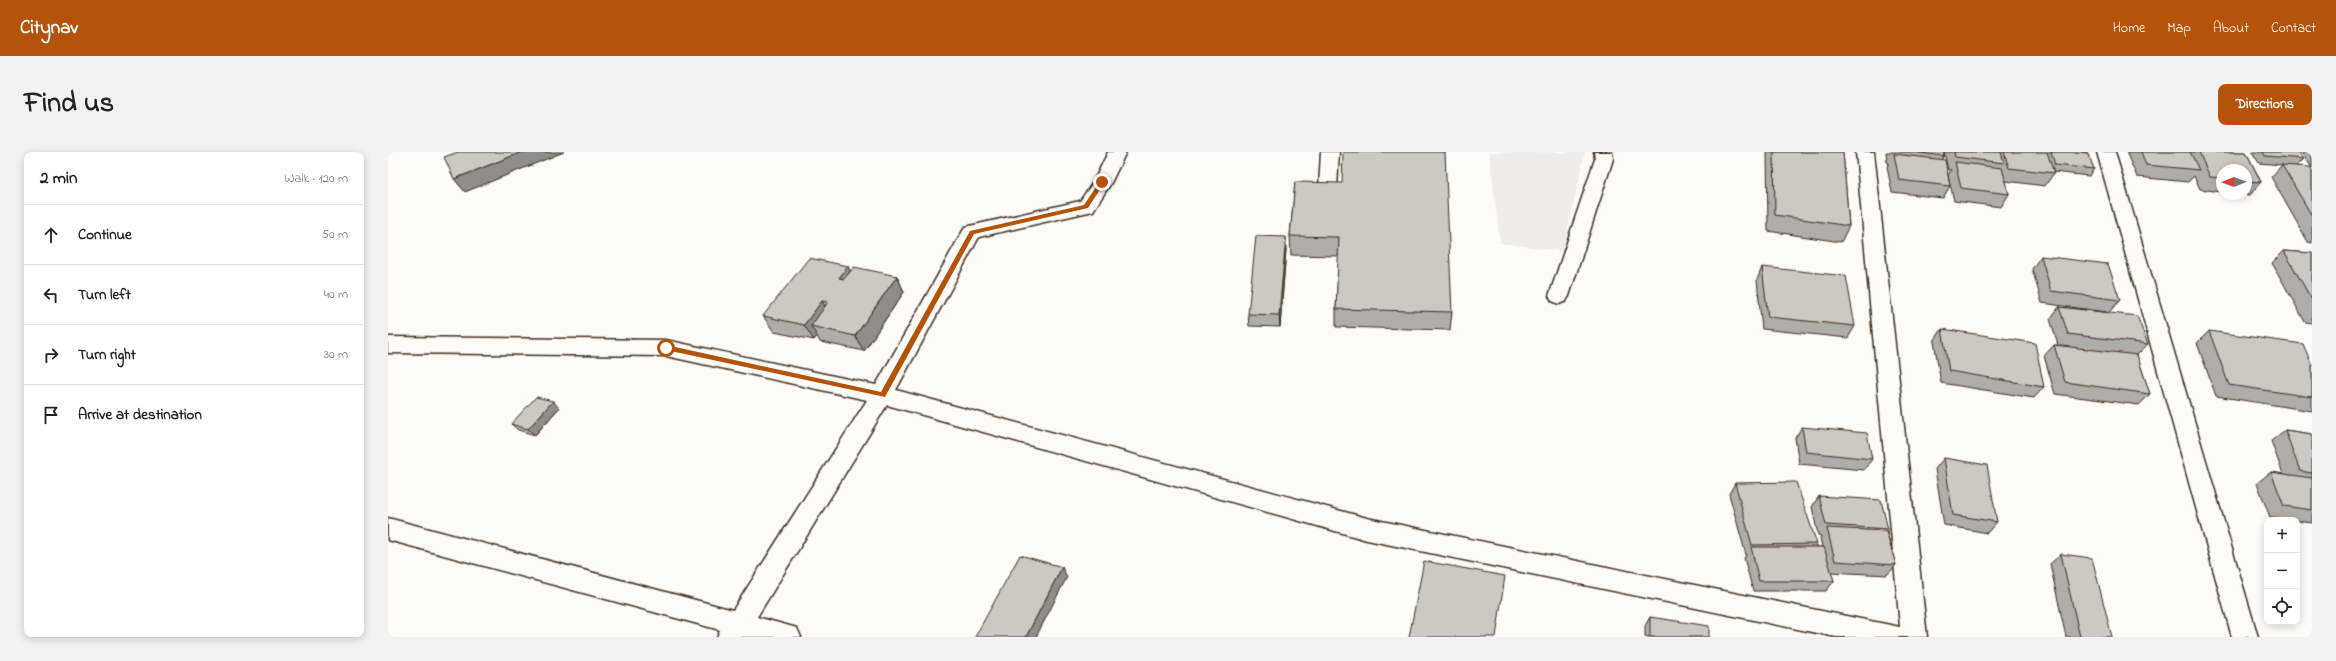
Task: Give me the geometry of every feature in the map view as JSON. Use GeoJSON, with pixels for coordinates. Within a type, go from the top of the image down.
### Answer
{"type":"FeatureCollection","features":[{"type":"Feature","properties":{"kind":"street"},"geometry":{"type":"LineString","coordinates":[[734,631],[882,395],[972,232],[1086,206],[1102,182],[1117,152]]}},
{"type":"Feature","properties":{"kind":"street"},"geometry":{"type":"LineString","coordinates":[[1328,188],[1330,152]]}},
{"type":"Feature","properties":{"kind":"street"},"geometry":{"type":"LineString","coordinates":[[1560,296],[1604,159],[1603,152]]}},
{"type":"Feature","properties":{"kind":"street"},"geometry":{"type":"LineString","coordinates":[[1865,152],[1914,637]]}},
{"type":"Feature","properties":{"kind":"street"},"geometry":{"type":"LineString","coordinates":[[2106,152],[2245,637]]}},
{"type":"Feature","properties":{"kind":"street"},"geometry":{"type":"LineString","coordinates":[[388,345],[666,348],[882,395],[1367,529],[1894,637]]}},
{"type":"Feature","properties":{"kind":"street"},"geometry":{"type":"LineString","coordinates":[[388,528],[734,631],[788,637]]}},
{"type":"Feature","properties":{"kind":"shaded area"},"geometry":{"type":"Polygon","coordinates":[[[1489,152],[1585,152],[1563,251],[1500,243],[1489,152]]]}},
{"type":"Feature","properties":{"kind":"building"},"geometry":{"type":"Polygon","coordinates":[[[458,152],[522,152],[454,179],[444,157],[458,152]]]}},
{"type":"Feature","properties":{"kind":"building"},"geometry":{"type":"Polygon","coordinates":[[[1343,152],[1445,152],[1452,312],[1336,309],[1339,237],[1290,236],[1295,182],[1342,183],[1343,152]]]}},
{"type":"Feature","properties":{"kind":"building"},"geometry":{"type":"Polygon","coordinates":[[[1774,152],[1843,152],[1849,226],[1775,215],[1774,152]]]}},
{"type":"Feature","properties":{"kind":"building"},"geometry":{"type":"Polygon","coordinates":[[[1912,152],[1943,152],[1944,156],[1912,152]]]}},
{"type":"Feature","properties":{"kind":"building"},"geometry":{"type":"Polygon","coordinates":[[[1954,152],[2001,152],[2004,163],[1955,157],[1954,152]]]}},
{"type":"Feature","properties":{"kind":"building"},"geometry":{"type":"Polygon","coordinates":[[[2004,152],[2047,152],[2054,173],[2009,168],[2004,152]]]}},
{"type":"Feature","properties":{"kind":"building"},"geometry":{"type":"Polygon","coordinates":[[[2051,152],[2088,153],[2094,169],[2055,165],[2051,152]]]}},
{"type":"Feature","properties":{"kind":"building"},"geometry":{"type":"Polygon","coordinates":[[[2141,152],[2190,152],[2199,170],[2146,165],[2141,152]]]}},
{"type":"Feature","properties":{"kind":"building"},"geometry":{"type":"Polygon","coordinates":[[[2199,152],[2246,152],[2252,164],[2216,164],[2216,178],[2210,177],[2199,152]]]}},
{"type":"Feature","properties":{"kind":"building"},"geometry":{"type":"Polygon","coordinates":[[[2263,152],[2299,152],[2304,159],[2265,156],[2263,152]]]}},
{"type":"Feature","properties":{"kind":"building"},"geometry":{"type":"Polygon","coordinates":[[[1894,154],[1945,160],[1950,186],[1899,180],[1894,154]]]}},
{"type":"Feature","properties":{"kind":"building"},"geometry":{"type":"Polygon","coordinates":[[[1955,162],[2002,168],[2009,194],[1961,188],[1955,162]]]}},
{"type":"Feature","properties":{"kind":"building"},"geometry":{"type":"Polygon","coordinates":[[[2252,164],[2261,182],[2252,181],[2252,164]]]}},
{"type":"Feature","properties":{"kind":"building"},"geometry":{"type":"Polygon","coordinates":[[[2282,165],[2310,167],[2312,170],[2312,216],[2282,165]]]}},
{"type":"Feature","properties":{"kind":"building"},"geometry":{"type":"Polygon","coordinates":[[[1256,236],[1286,237],[1279,315],[1248,314],[1256,236]]]}},
{"type":"Feature","properties":{"kind":"building"},"geometry":{"type":"Polygon","coordinates":[[[2284,251],[2312,253],[2312,300],[2284,251]]]}},
{"type":"Feature","properties":{"kind":"building"},"geometry":{"type":"Polygon","coordinates":[[[2041,256],[2108,264],[2120,300],[2051,291],[2041,256]]]}},
{"type":"Feature","properties":{"kind":"building"},"geometry":{"type":"Polygon","coordinates":[[[809,258],[848,266],[839,278],[844,279],[854,267],[897,276],[855,336],[811,326],[828,302],[822,301],[804,325],[763,316],[809,258]]]}},
{"type":"Feature","properties":{"kind":"building"},"geometry":{"type":"Polygon","coordinates":[[[1762,267],[1846,276],[1855,326],[1768,317],[1762,267]]]}},
{"type":"Feature","properties":{"kind":"building"},"geometry":{"type":"Polygon","coordinates":[[[2059,307],[2137,316],[2148,344],[2068,334],[2059,307]]]}},
{"type":"Feature","properties":{"kind":"building"},"geometry":{"type":"Polygon","coordinates":[[[1942,329],[2035,343],[2044,387],[1949,371],[1942,329]]]}},
{"type":"Feature","properties":{"kind":"building"},"geometry":{"type":"Polygon","coordinates":[[[2209,331],[2303,344],[2312,365],[2312,397],[2229,385],[2209,331]]]}},
{"type":"Feature","properties":{"kind":"building"},"geometry":{"type":"Polygon","coordinates":[[[2054,345],[2137,355],[2150,394],[2065,382],[2054,345]]]}},
{"type":"Feature","properties":{"kind":"building"},"geometry":{"type":"Polygon","coordinates":[[[536,397],[553,401],[528,429],[511,424],[536,397]]]}},
{"type":"Feature","properties":{"kind":"building"},"geometry":{"type":"Polygon","coordinates":[[[1802,427],[1867,433],[1872,459],[1806,452],[1802,427]]]}},
{"type":"Feature","properties":{"kind":"building"},"geometry":{"type":"Polygon","coordinates":[[[2285,430],[2312,434],[2312,473],[2300,471],[2285,430]]]}},
{"type":"Feature","properties":{"kind":"building"},"geometry":{"type":"Polygon","coordinates":[[[1944,458],[1987,465],[1997,522],[1953,515],[1944,458]]]}},
{"type":"Feature","properties":{"kind":"building"},"geometry":{"type":"Polygon","coordinates":[[[2271,472],[2312,478],[2312,510],[2284,506],[2271,472]]]}},
{"type":"Feature","properties":{"kind":"building"},"geometry":{"type":"Polygon","coordinates":[[[1796,482],[1817,544],[1752,545],[1735,483],[1796,482]]]}},
{"type":"Feature","properties":{"kind":"building"},"geometry":{"type":"Polygon","coordinates":[[[1819,496],[1881,500],[1888,529],[1826,525],[1819,496]]]}},
{"type":"Feature","properties":{"kind":"building"},"geometry":{"type":"Polygon","coordinates":[[[1827,528],[1886,531],[1896,565],[1835,561],[1827,528]]]}},
{"type":"Feature","properties":{"kind":"building"},"geometry":{"type":"Polygon","coordinates":[[[1751,547],[1824,547],[1834,581],[1759,581],[1751,547]]]}},
{"type":"Feature","properties":{"kind":"building"},"geometry":{"type":"Polygon","coordinates":[[[2061,554],[2092,558],[2112,637],[2080,637],[2061,554]]]}},
{"type":"Feature","properties":{"kind":"building"},"geometry":{"type":"Polygon","coordinates":[[[1020,555],[1062,567],[1026,637],[975,637],[1020,555]]]}},
{"type":"Feature","properties":{"kind":"building"},"geometry":{"type":"Polygon","coordinates":[[[1424,561],[1505,576],[1496,637],[1409,637],[1424,561]]]}},
{"type":"Feature","properties":{"kind":"building"},"geometry":{"type":"Polygon","coordinates":[[[1650,617],[1709,626],[1709,637],[1650,637],[1650,617]]]}},
{"type":"Feature","properties":{"kind":"route"},"geometry":{"type":"LineString","coordinates":[[666,348],[882,395],[972,232],[1086,206],[1102,182]]}}]}
